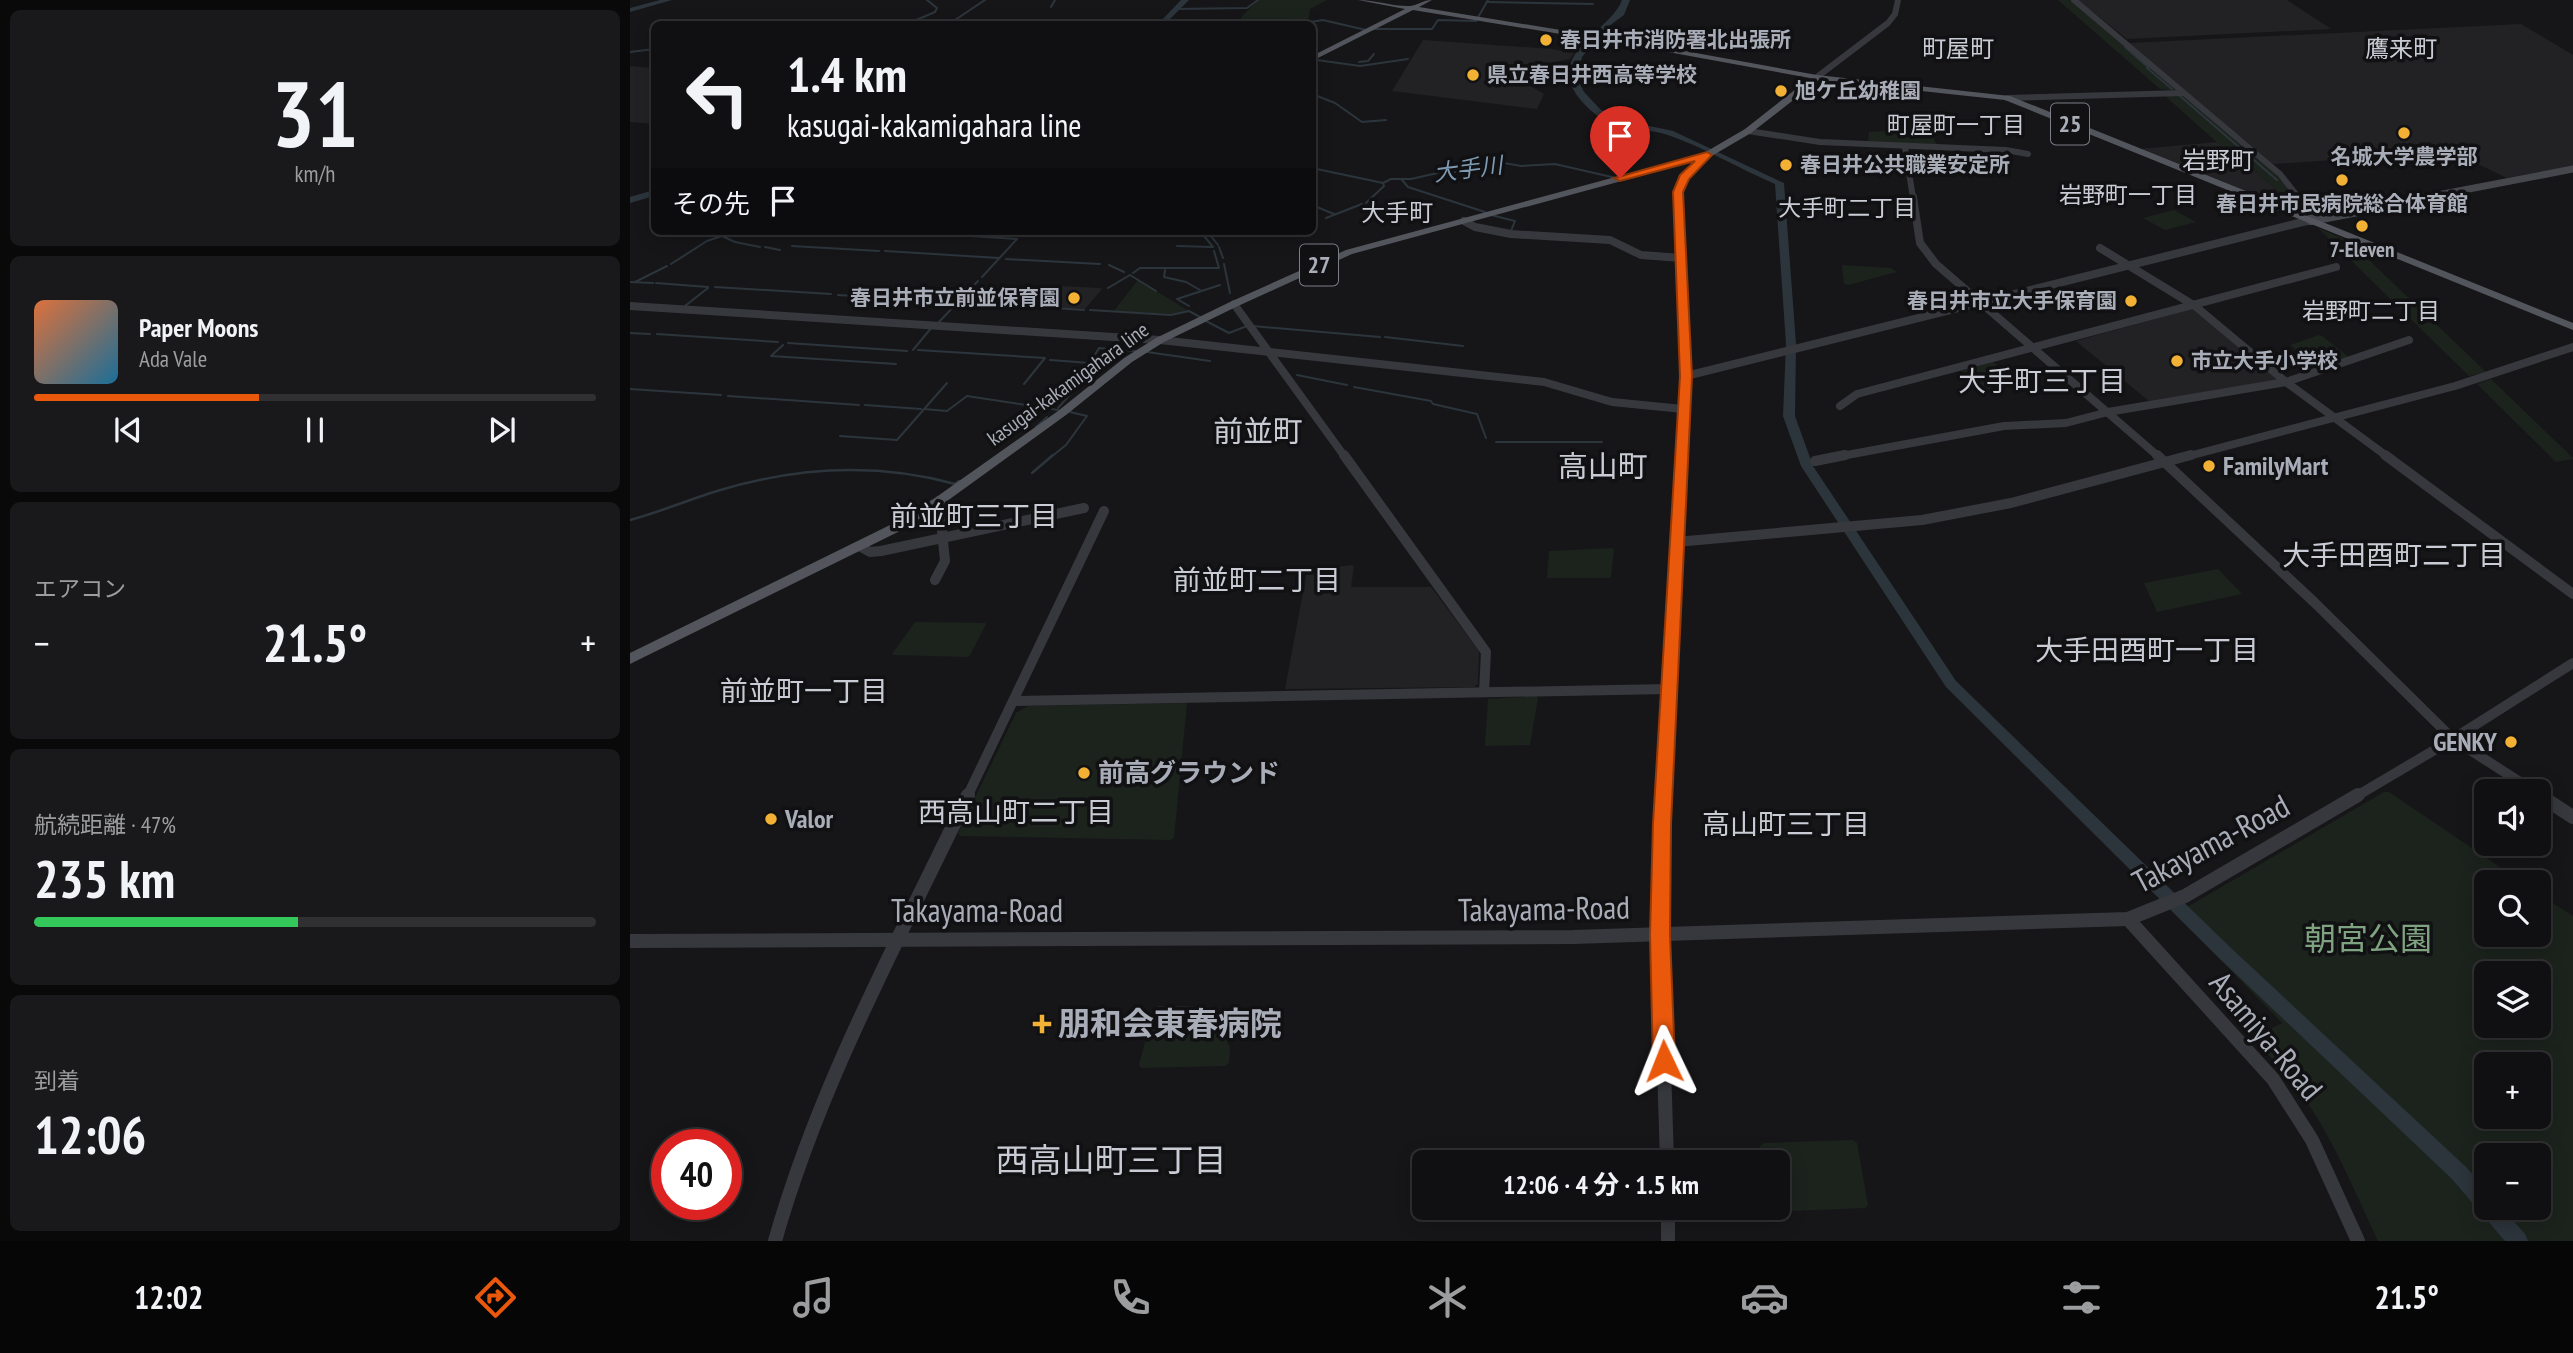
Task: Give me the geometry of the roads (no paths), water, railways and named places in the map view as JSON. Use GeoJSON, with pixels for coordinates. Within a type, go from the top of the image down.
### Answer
{"type":"FeatureCollection","features":[{"type":"Feature","properties":{"kind":"main road","name":"25"},"geometry":{"type":"LineString","coordinates":[[1362,0],[1596,37],[1817,77],[2007,98],[2573,327]]}},
{"type":"Feature","properties":{"kind":"main road"},"geometry":{"type":"LineString","coordinates":[[1316,57],[1428,0]]}},
{"type":"Feature","properties":{"kind":"main road","name":"kasugai-kakamigahara line"},"geometry":{"type":"LineString","coordinates":[[630,659],[861,547],[939,501],[1062,414],[1128,360],[1160,340],[1347,253],[1712,153],[1748,131],[1817,77]]}},
{"type":"Feature","properties":{"kind":"main road"},"geometry":{"type":"LineString","coordinates":[[2311,220],[2573,170]]}},
{"type":"Feature","properties":{"kind":"street"},"geometry":{"type":"LineString","coordinates":[[1817,77],[1892,19],[1898,0]]}},
{"type":"Feature","properties":{"kind":"street"},"geometry":{"type":"LineString","coordinates":[[1686,376],[2311,220],[2313,216],[2280,174],[2074,0]]}},
{"type":"Feature","properties":{"kind":"street"},"geometry":{"type":"LineString","coordinates":[[2007,98],[2183,93]]}},
{"type":"Feature","properties":{"kind":"street"},"geometry":{"type":"LineString","coordinates":[[1748,131],[1820,142],[1905,148],[2006,150],[2028,154]]}},
{"type":"Feature","properties":{"kind":"street"},"geometry":{"type":"LineString","coordinates":[[1905,148],[1920,243],[1936,264],[2166,463],[2297,585],[2453,738],[2516,779]]}},
{"type":"Feature","properties":{"kind":"street"},"geometry":{"type":"LineString","coordinates":[[1667,1150],[1660,935],[1668,689],[1686,376],[1678,192],[1684,177],[1712,153]]}},
{"type":"Feature","properties":{"kind":"street"},"geometry":{"type":"LineString","coordinates":[[1464,220],[1476,228],[1495,233],[1615,241],[1641,255],[1681,258]]}},
{"type":"Feature","properties":{"kind":"street"},"geometry":{"type":"LineString","coordinates":[[2100,248],[2195,306],[2286,382],[2337,417],[2573,594]]}},
{"type":"Feature","properties":{"kind":"street"},"geometry":{"type":"LineString","coordinates":[[1840,406],[1857,394],[2336,267]]}},
{"type":"Feature","properties":{"kind":"street"},"geometry":{"type":"LineString","coordinates":[[1234,304],[1486,652],[1484,692]]}},
{"type":"Feature","properties":{"kind":"street"},"geometry":{"type":"LineString","coordinates":[[630,306],[1160,340],[1544,382],[1612,402],[1683,410]]}},
{"type":"Feature","properties":{"kind":"street"},"geometry":{"type":"LineString","coordinates":[[1815,461],[2004,426],[2066,423],[2108,412],[2286,382],[2409,340]]}},
{"type":"Feature","properties":{"kind":"street"},"geometry":{"type":"LineString","coordinates":[[1676,542],[1856,528],[1922,520],[2011,503],[2455,386],[2573,347]]}},
{"type":"Feature","properties":{"kind":"street"},"geometry":{"type":"LineString","coordinates":[[935,580],[945,561],[939,501]]}},
{"type":"Feature","properties":{"kind":"street"},"geometry":{"type":"LineString","coordinates":[[861,547],[870,552],[881,551],[1084,508]]}},
{"type":"Feature","properties":{"kind":"street"},"geometry":{"type":"LineString","coordinates":[[775,1241],[788,1195],[826,1090],[1104,511]]}},
{"type":"Feature","properties":{"kind":"street","name":"Takayama-Road"},"geometry":{"type":"LineString","coordinates":[[630,941],[1522,938],[2128,919],[2172,903],[2453,738],[2573,663]]}},
{"type":"Feature","properties":{"kind":"street"},"geometry":{"type":"LineString","coordinates":[[1014,701],[1668,689]]}},
{"type":"Feature","properties":{"kind":"street"},"geometry":{"type":"LineString","coordinates":[[2551,803],[2573,817]]}},
{"type":"Feature","properties":{"kind":"street","name":"Asamiya-Road"},"geometry":{"type":"LineString","coordinates":[[2128,919],[2273,1079],[2312,1140],[2358,1241]]}},
{"type":"Feature","properties":{"kind":"street"},"geometry":{"type":"LineString","coordinates":[[1668,1220],[1668,1241]]}},
{"type":"Feature","properties":{"kind":"waterway"},"geometry":{"type":"LineString","coordinates":[[630,10],[668,0]]}},
{"type":"Feature","properties":{"kind":"waterway"},"geometry":{"type":"LineString","coordinates":[[914,21],[935,12],[937,8],[927,0]]}},
{"type":"Feature","properties":{"kind":"waterway"},"geometry":{"type":"LineString","coordinates":[[955,20],[985,0]]}},
{"type":"Feature","properties":{"kind":"waterway"},"geometry":{"type":"LineString","coordinates":[[1051,7],[1055,0]]}},
{"type":"Feature","properties":{"kind":"waterway"},"geometry":{"type":"LineString","coordinates":[[1164,21],[1185,0]]}},
{"type":"Feature","properties":{"kind":"waterway"},"geometry":{"type":"LineString","coordinates":[[1178,9],[1247,8],[1258,0]]}},
{"type":"Feature","properties":{"kind":"waterway"},"geometry":{"type":"LineString","coordinates":[[1373,29],[1432,29],[1438,20],[1476,21],[1488,0]]}},
{"type":"Feature","properties":{"kind":"waterway"},"geometry":{"type":"LineString","coordinates":[[1626,0],[1621,13],[1602,27],[1578,57],[1573,77],[1580,93],[1597,111],[1613,121],[1670,133],[1779,183],[1791,344],[1789,416],[1807,466],[1951,684],[2225,953],[2474,1190]]}},
{"type":"Feature","properties":{"kind":"waterway"},"geometry":{"type":"LineString","coordinates":[[1487,2],[1593,4]]}},
{"type":"Feature","properties":{"kind":"waterway"},"geometry":{"type":"LineString","coordinates":[[1316,21],[1323,20],[1366,30]]}},
{"type":"Feature","properties":{"kind":"waterway"},"geometry":{"type":"LineString","coordinates":[[2125,47],[2149,68]]}},
{"type":"Feature","properties":{"kind":"waterway"},"geometry":{"type":"LineString","coordinates":[[630,52],[651,49]]}},
{"type":"Feature","properties":{"kind":"waterway"},"geometry":{"type":"LineString","coordinates":[[1359,62],[1368,61],[1374,54]]}},
{"type":"Feature","properties":{"kind":"waterway"},"geometry":{"type":"LineString","coordinates":[[1317,60],[1360,66],[1408,59]]}},
{"type":"Feature","properties":{"kind":"waterway"},"geometry":{"type":"LineString","coordinates":[[2147,68],[2172,89]]}},
{"type":"Feature","properties":{"kind":"waterway"},"geometry":{"type":"LineString","coordinates":[[1316,96],[1335,103],[1362,122],[1386,120]]}},
{"type":"Feature","properties":{"kind":"waterway"},"geometry":{"type":"LineString","coordinates":[[2180,96],[2277,180]]}},
{"type":"Feature","properties":{"kind":"waterway","name":"大手川"},"geometry":{"type":"LineString","coordinates":[[1383,183],[1391,179],[1411,179],[1442,172],[1479,172],[1504,163],[1521,166],[1555,164],[1616,178]]}},
{"type":"Feature","properties":{"kind":"waterway","name":"大手川"},"geometry":{"type":"LineString","coordinates":[[1316,169],[1383,183]]}},
{"type":"Feature","properties":{"kind":"waterway"},"geometry":{"type":"LineString","coordinates":[[1402,180],[1408,187],[1485,212]]}},
{"type":"Feature","properties":{"kind":"waterway"},"geometry":{"type":"LineString","coordinates":[[1366,203],[1384,186],[1383,183]]}},
{"type":"Feature","properties":{"kind":"waterway"},"geometry":{"type":"LineString","coordinates":[[630,200],[651,194]]}},
{"type":"Feature","properties":{"kind":"waterway"},"geometry":{"type":"LineString","coordinates":[[1326,218],[1362,204]]}},
{"type":"Feature","properties":{"kind":"waterway"},"geometry":{"type":"LineString","coordinates":[[1316,207],[1334,214]]}},
{"type":"Feature","properties":{"kind":"waterway"},"geometry":{"type":"LineString","coordinates":[[1491,215],[1515,221],[1511,231]]}},
{"type":"Feature","properties":{"kind":"waterway"},"geometry":{"type":"LineString","coordinates":[[955,235],[1017,239],[982,277]]}},
{"type":"Feature","properties":{"kind":"waterway"},"geometry":{"type":"LineString","coordinates":[[1177,246],[1213,247],[1203,235]]}},
{"type":"Feature","properties":{"kind":"waterway"},"geometry":{"type":"LineString","coordinates":[[1210,235],[1218,245]]}},
{"type":"Feature","properties":{"kind":"waterway"},"geometry":{"type":"LineString","coordinates":[[671,264],[707,241],[722,236],[735,242],[760,247]]}},
{"type":"Feature","properties":{"kind":"waterway"},"geometry":{"type":"LineString","coordinates":[[792,246],[879,251]]}},
{"type":"Feature","properties":{"kind":"waterway"},"geometry":{"type":"LineString","coordinates":[[765,247],[780,250]]}},
{"type":"Feature","properties":{"kind":"waterway"},"geometry":{"type":"LineString","coordinates":[[1219,247],[1223,258]]}},
{"type":"Feature","properties":{"kind":"waterway"},"geometry":{"type":"LineString","coordinates":[[885,251],[999,258]]}},
{"type":"Feature","properties":{"kind":"waterway"},"geometry":{"type":"LineString","coordinates":[[1133,273],[1140,268],[1219,268],[1214,251]]}},
{"type":"Feature","properties":{"kind":"waterway"},"geometry":{"type":"LineString","coordinates":[[1006,259],[1100,264]]}},
{"type":"Feature","properties":{"kind":"waterway"},"geometry":{"type":"LineString","coordinates":[[1224,264],[1230,293]]}},
{"type":"Feature","properties":{"kind":"waterway"},"geometry":{"type":"LineString","coordinates":[[1109,265],[1124,272]]}},
{"type":"Feature","properties":{"kind":"waterway"},"geometry":{"type":"LineString","coordinates":[[635,282],[667,266]]}},
{"type":"Feature","properties":{"kind":"waterway"},"geometry":{"type":"LineString","coordinates":[[1165,270],[1164,277],[1186,282],[1200,290]]}},
{"type":"Feature","properties":{"kind":"waterway"},"geometry":{"type":"LineString","coordinates":[[1108,288],[1130,275],[1156,291]]}},
{"type":"Feature","properties":{"kind":"waterway"},"geometry":{"type":"LineString","coordinates":[[938,323],[978,281]]}},
{"type":"Feature","properties":{"kind":"waterway"},"geometry":{"type":"LineString","coordinates":[[630,282],[653,283]]}},
{"type":"Feature","properties":{"kind":"waterway"},"geometry":{"type":"LineString","coordinates":[[656,283],[708,287]]}},
{"type":"Feature","properties":{"kind":"waterway"},"geometry":{"type":"LineString","coordinates":[[1189,306],[1177,299],[1220,285]]}},
{"type":"Feature","properties":{"kind":"waterway"},"geometry":{"type":"LineString","coordinates":[[715,287],[831,294]]}},
{"type":"Feature","properties":{"kind":"waterway"},"geometry":{"type":"LineString","coordinates":[[685,306],[708,288]]}},
{"type":"Feature","properties":{"kind":"waterway"},"geometry":{"type":"LineString","coordinates":[[838,295],[956,302]]}},
{"type":"Feature","properties":{"kind":"waterway"},"geometry":{"type":"LineString","coordinates":[[964,302],[1084,310]]}},
{"type":"Feature","properties":{"kind":"waterway"},"geometry":{"type":"LineString","coordinates":[[1090,310],[1171,315],[1189,311],[1200,317]]}},
{"type":"Feature","properties":{"kind":"waterway"},"geometry":{"type":"LineString","coordinates":[[1204,320],[1229,333],[1247,326]]}},
{"type":"Feature","properties":{"kind":"waterway"},"geometry":{"type":"LineString","coordinates":[[1253,326],[1380,337]]}},
{"type":"Feature","properties":{"kind":"waterway"},"geometry":{"type":"LineString","coordinates":[[913,350],[932,327]]}},
{"type":"Feature","properties":{"kind":"waterway"},"geometry":{"type":"LineString","coordinates":[[630,333],[650,334]]}},
{"type":"Feature","properties":{"kind":"waterway"},"geometry":{"type":"LineString","coordinates":[[657,334],[778,342]]}},
{"type":"Feature","properties":{"kind":"waterway"},"geometry":{"type":"LineString","coordinates":[[1385,337],[1463,346]]}},
{"type":"Feature","properties":{"kind":"waterway"},"geometry":{"type":"LineString","coordinates":[[788,343],[907,351]]}},
{"type":"Feature","properties":{"kind":"waterway"},"geometry":{"type":"LineString","coordinates":[[783,345],[771,356],[896,364]]}},
{"type":"Feature","properties":{"kind":"waterway"},"geometry":{"type":"LineString","coordinates":[[1058,408],[1074,390],[1099,348],[1135,351]]}},
{"type":"Feature","properties":{"kind":"waterway"},"geometry":{"type":"LineString","coordinates":[[918,350],[1045,358],[1024,384]]}},
{"type":"Feature","properties":{"kind":"waterway"},"geometry":{"type":"LineString","coordinates":[[1147,352],[1210,361]]}},
{"type":"Feature","properties":{"kind":"waterway"},"geometry":{"type":"LineString","coordinates":[[1050,360],[1090,363]]}},
{"type":"Feature","properties":{"kind":"waterway"},"geometry":{"type":"LineString","coordinates":[[1297,375],[1347,385]]}},
{"type":"Feature","properties":{"kind":"waterway"},"geometry":{"type":"LineString","coordinates":[[924,409],[947,383]]}},
{"type":"Feature","properties":{"kind":"waterway"},"geometry":{"type":"LineString","coordinates":[[1354,387],[1431,401],[1433,404],[1477,414],[1486,438]]}},
{"type":"Feature","properties":{"kind":"waterway"},"geometry":{"type":"LineString","coordinates":[[630,389],[721,395]]}},
{"type":"Feature","properties":{"kind":"waterway"},"geometry":{"type":"LineString","coordinates":[[728,396],[859,405]]}},
{"type":"Feature","properties":{"kind":"waterway"},"geometry":{"type":"LineString","coordinates":[[924,409],[947,411],[967,396],[1058,410]]}},
{"type":"Feature","properties":{"kind":"waterway"},"geometry":{"type":"LineString","coordinates":[[865,405],[921,409]]}},
{"type":"Feature","properties":{"kind":"waterway"},"geometry":{"type":"LineString","coordinates":[[840,436],[897,440],[924,409]]}},
{"type":"Feature","properties":{"kind":"waterway"},"geometry":{"type":"LineString","coordinates":[[1051,457],[1066,445],[1087,416],[1070,412]]}},
{"type":"Feature","properties":{"kind":"waterway"},"geometry":{"type":"LineString","coordinates":[[1036,427],[1047,417]]}},
{"type":"Feature","properties":{"kind":"waterway"},"geometry":{"type":"LineString","coordinates":[[1496,442],[1602,442]]}},
{"type":"Feature","properties":{"kind":"waterway"},"geometry":{"type":"LineString","coordinates":[[1032,473],[1053,455]]}},
{"type":"Feature","properties":{"kind":"waterway"},"geometry":{"type":"LineString","coordinates":[[630,520],[717,491],[806,472],[865,470],[895,472],[955,484],[959,481]]}},
{"type":"Feature","properties":{"kind":"waterway"},"geometry":{"type":"LineString","coordinates":[[2500,1220],[2518,1241]]}},
{"type":"Feature","properties":{"kind":"place","name":"春日井市消防署北出張所"},"geometry":{"type":"Point","coordinates":[1546,40]}},
{"type":"Feature","properties":{"kind":"place","name":"県立春日井西高等学校"},"geometry":{"type":"Point","coordinates":[1473,75]}},
{"type":"Feature","properties":{"kind":"place","name":"旭ケ丘幼稚園"},"geometry":{"type":"Point","coordinates":[1781,91]}},
{"type":"Feature","properties":{"kind":"place","name":"名城大学農学部"},"geometry":{"type":"Point","coordinates":[2404,133]}},
{"type":"Feature","properties":{"kind":"place","name":"春日井公共職業安定所"},"geometry":{"type":"Point","coordinates":[1786,165]}},
{"type":"Feature","properties":{"kind":"place","name":"春日井市民病院総合体育館"},"geometry":{"type":"Point","coordinates":[2342,180]}},
{"type":"Feature","properties":{"kind":"place","name":"7-Eleven"},"geometry":{"type":"Point","coordinates":[2362,226]}},
{"type":"Feature","properties":{"kind":"place","name":"春日井市立前並保育園"},"geometry":{"type":"Point","coordinates":[1074,298]}},
{"type":"Feature","properties":{"kind":"place","name":"春日井市立大手保育園"},"geometry":{"type":"Point","coordinates":[2131,301]}},
{"type":"Feature","properties":{"kind":"place","name":"市立大手小学校"},"geometry":{"type":"Point","coordinates":[2177,361]}},
{"type":"Feature","properties":{"kind":"place","name":"FamilyMart"},"geometry":{"type":"Point","coordinates":[2209,466]}},
{"type":"Feature","properties":{"kind":"place","name":"GENKY"},"geometry":{"type":"Point","coordinates":[2511,742]}},
{"type":"Feature","properties":{"kind":"place","name":"前高グラウンド"},"geometry":{"type":"Point","coordinates":[1084,773]}},
{"type":"Feature","properties":{"kind":"place","name":"Valor"},"geometry":{"type":"Point","coordinates":[771,819]}},
{"type":"Feature","properties":{"kind":"place","name":"朋和会東春病院"},"geometry":{"type":"Point","coordinates":[1042,1024]}},
{"type":"Feature","properties":{"kind":"district","name":"町屋町"},"geometry":{"type":"Point","coordinates":[1958,49]}},
{"type":"Feature","properties":{"kind":"district","name":"鷹来町"},"geometry":{"type":"Point","coordinates":[2401,49]}},
{"type":"Feature","properties":{"kind":"district","name":"町屋町一丁目"},"geometry":{"type":"Point","coordinates":[1956,125]}},
{"type":"Feature","properties":{"kind":"district","name":"岩野町"},"geometry":{"type":"Point","coordinates":[2218,161]}},
{"type":"Feature","properties":{"kind":"district","name":"岩野町一丁目"},"geometry":{"type":"Point","coordinates":[2128,195]}},
{"type":"Feature","properties":{"kind":"district","name":"大手町二丁目"},"geometry":{"type":"Point","coordinates":[1847,208]}},
{"type":"Feature","properties":{"kind":"district","name":"大手町"},"geometry":{"type":"Point","coordinates":[1397,213]}},
{"type":"Feature","properties":{"kind":"district","name":"岩野町二丁目"},"geometry":{"type":"Point","coordinates":[2371,311]}},
{"type":"Feature","properties":{"kind":"district","name":"大手町三丁目"},"geometry":{"type":"Point","coordinates":[2042,381]}},
{"type":"Feature","properties":{"kind":"district","name":"前並町"},"geometry":{"type":"Point","coordinates":[1258,432]}},
{"type":"Feature","properties":{"kind":"district","name":"高山町"},"geometry":{"type":"Point","coordinates":[1603,467]}},
{"type":"Feature","properties":{"kind":"district","name":"前並町三丁目"},"geometry":{"type":"Point","coordinates":[974,516]}},
{"type":"Feature","properties":{"kind":"district","name":"大手田酉町二丁目"},"geometry":{"type":"Point","coordinates":[2394,555]}},
{"type":"Feature","properties":{"kind":"district","name":"前並町二丁目"},"geometry":{"type":"Point","coordinates":[1257,580]}},
{"type":"Feature","properties":{"kind":"district","name":"大手田酉町一丁目"},"geometry":{"type":"Point","coordinates":[2147,650]}},
{"type":"Feature","properties":{"kind":"district","name":"前並町一丁目"},"geometry":{"type":"Point","coordinates":[804,691]}},
{"type":"Feature","properties":{"kind":"district","name":"西高山町二丁目"},"geometry":{"type":"Point","coordinates":[1016,812]}},
{"type":"Feature","properties":{"kind":"district","name":"高山町三丁目"},"geometry":{"type":"Point","coordinates":[1786,824]}},
{"type":"Feature","properties":{"kind":"district","name":"西高山町三丁目"},"geometry":{"type":"Point","coordinates":[1111,1160]}},
{"type":"Feature","properties":{"kind":"park label","name":"朝宮公園"},"geometry":{"type":"Point","coordinates":[2368,939]}}]}
